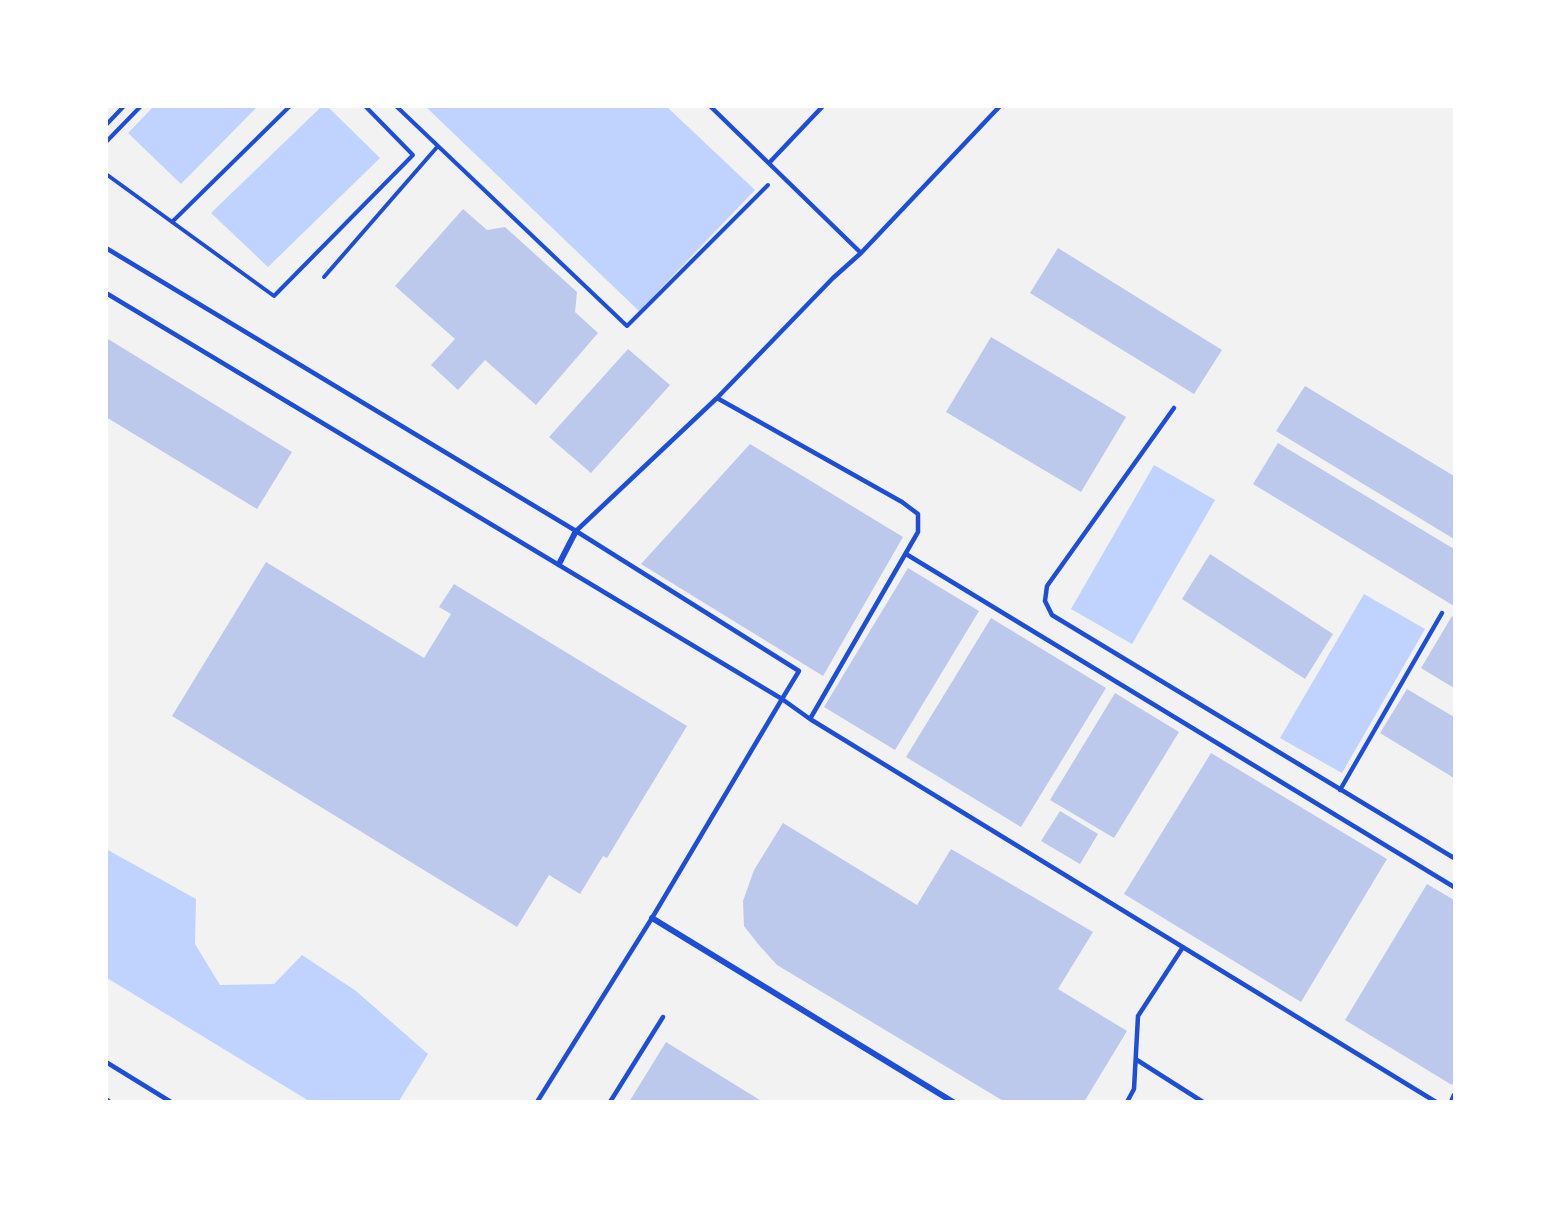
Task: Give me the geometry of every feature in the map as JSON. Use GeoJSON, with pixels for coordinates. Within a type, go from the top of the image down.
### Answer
{"type":"FeatureCollection","features":[{"type":"Feature","properties":{"kind":"street"},"geometry":{"type":"LineString","coordinates":[[559,564],[576,531]]}},
{"type":"Feature","properties":{"kind":"street"},"geometry":{"type":"LineString","coordinates":[[652,918],[953,1101]]}},
{"type":"Feature","properties":{"kind":"lane"},"geometry":{"type":"LineString","coordinates":[[710,106],[861,254]]}},
{"type":"Feature","properties":{"kind":"lane"},"geometry":{"type":"LineString","coordinates":[[769,164],[823,106]]}},
{"type":"Feature","properties":{"kind":"lane"},"geometry":{"type":"LineString","coordinates":[[576,531],[717,398],[833,279],[861,254],[1000,106]]}},
{"type":"Feature","properties":{"kind":"lane"},"geometry":{"type":"LineString","coordinates":[[106,248],[576,531],[799,671],[652,918],[537,1101]]}},
{"type":"Feature","properties":{"kind":"lane"},"geometry":{"type":"LineString","coordinates":[[106,293],[782,699],[810,719],[1436,1101]]}},
{"type":"Feature","properties":{"kind":"lane"},"geometry":{"type":"LineString","coordinates":[[717,398],[902,502],[918,514],[918,532],[810,719]]}},
{"type":"Feature","properties":{"kind":"lane"},"geometry":{"type":"LineString","coordinates":[[1174,408],[1047,586],[1045,601],[1052,615],[1455,858]]}},
{"type":"Feature","properties":{"kind":"lane"},"geometry":{"type":"LineString","coordinates":[[906,554],[1455,887]]}},
{"type":"Feature","properties":{"kind":"lane"},"geometry":{"type":"LineString","coordinates":[[1340,790],[1442,613]]}},
{"type":"Feature","properties":{"kind":"lane"},"geometry":{"type":"LineString","coordinates":[[1126,1101],[1134,1089],[1138,1016],[1183,947]]}},
{"type":"Feature","properties":{"kind":"lane"},"geometry":{"type":"LineString","coordinates":[[610,1101],[663,1017]]}},
{"type":"Feature","properties":{"kind":"lane"},"geometry":{"type":"LineString","coordinates":[[1137,1060],[1203,1101]]}},
{"type":"Feature","properties":{"kind":"lane"},"geometry":{"type":"LineString","coordinates":[[106,1062],[171,1101]]}},
{"type":"Feature","properties":{"kind":"lane"},"geometry":{"type":"LineString","coordinates":[[1450,1101],[1455,1095]]}},
{"type":"Feature","properties":{"kind":"path"},"geometry":{"type":"LineString","coordinates":[[106,125],[124,106]]}},
{"type":"Feature","properties":{"kind":"path"},"geometry":{"type":"LineString","coordinates":[[106,142],[141,106]]}},
{"type":"Feature","properties":{"kind":"path"},"geometry":{"type":"LineString","coordinates":[[172,222],[290,106]]}},
{"type":"Feature","properties":{"kind":"path"},"geometry":{"type":"LineString","coordinates":[[106,174],[274,296],[413,155],[365,106]]}},
{"type":"Feature","properties":{"kind":"path"},"geometry":{"type":"LineString","coordinates":[[396,106],[627,326],[779,174]]}},
{"type":"Feature","properties":{"kind":"path"},"geometry":{"type":"LineString","coordinates":[[324,277],[438,146]]}},
{"type":"Feature","properties":{"kind":"water"},"geometry":{"type":"Polygon","coordinates":[[[154,106],[257,107],[181,184],[128,133],[154,106]]]}},
{"type":"Feature","properties":{"kind":"water"},"geometry":{"type":"Polygon","coordinates":[[[321,107],[328,107],[380,158],[268,267],[211,213],[321,107]]]}},
{"type":"Feature","properties":{"kind":"water"},"geometry":{"type":"Polygon","coordinates":[[[426,107],[667,107],[755,190],[639,311],[426,107]]]}},
{"type":"Feature","properties":{"kind":"water"},"geometry":{"type":"Polygon","coordinates":[[[1154,465],[1215,500],[1132,644],[1071,609],[1154,465]]]}},
{"type":"Feature","properties":{"kind":"water"},"geometry":{"type":"Polygon","coordinates":[[[1364,594],[1425,629],[1342,773],[1280,738],[1364,594]]]}},
{"type":"Feature","properties":{"kind":"water"},"geometry":{"type":"Polygon","coordinates":[[[106,849],[196,899],[195,944],[220,985],[274,984],[302,955],[356,991],[428,1054],[399,1101],[309,1101],[107,978],[106,849]]]}},
{"type":"Feature","properties":{"kind":"building"},"geometry":{"type":"Polygon","coordinates":[[[463,209],[487,230],[505,227],[577,292],[575,312],[598,333],[536,405],[485,360],[458,390],[431,365],[455,339],[395,286],[463,209]]]}},
{"type":"Feature","properties":{"kind":"building"},"geometry":{"type":"Polygon","coordinates":[[[1058,248],[1222,350],[1194,394],[1030,293],[1058,248]]]}},
{"type":"Feature","properties":{"kind":"building"},"geometry":{"type":"Polygon","coordinates":[[[991,337],[1126,417],[1081,492],[946,412],[991,337]]]}},
{"type":"Feature","properties":{"kind":"building"},"geometry":{"type":"Polygon","coordinates":[[[108,339],[292,452],[257,509],[106,417],[106,341],[108,339]]]}},
{"type":"Feature","properties":{"kind":"building"},"geometry":{"type":"Polygon","coordinates":[[[628,349],[670,385],[591,473],[549,437],[628,349]]]}},
{"type":"Feature","properties":{"kind":"building"},"geometry":{"type":"Polygon","coordinates":[[[1305,386],[1454,476],[1454,539],[1276,431],[1305,386]]]}},
{"type":"Feature","properties":{"kind":"building"},"geometry":{"type":"Polygon","coordinates":[[[1278,443],[1454,549],[1454,606],[1253,484],[1278,443]]]}},
{"type":"Feature","properties":{"kind":"building"},"geometry":{"type":"Polygon","coordinates":[[[750,444],[903,537],[823,676],[641,564],[750,444]]]}},
{"type":"Feature","properties":{"kind":"building"},"geometry":{"type":"Polygon","coordinates":[[[1210,554],[1333,634],[1305,679],[1182,599],[1210,554]]]}},
{"type":"Feature","properties":{"kind":"building"},"geometry":{"type":"Polygon","coordinates":[[[266,562],[424,658],[451,614],[439,607],[454,584],[687,726],[607,858],[603,856],[580,894],[549,875],[517,927],[172,716],[266,562]]]}},
{"type":"Feature","properties":{"kind":"building"},"geometry":{"type":"Polygon","coordinates":[[[908,568],[979,611],[895,750],[824,707],[908,568]]]}},
{"type":"Feature","properties":{"kind":"building"},"geometry":{"type":"Polygon","coordinates":[[[1452,616],[1454,618],[1454,688],[1421,668],[1452,616]]]}},
{"type":"Feature","properties":{"kind":"building"},"geometry":{"type":"Polygon","coordinates":[[[991,618],[1106,688],[1021,827],[906,757],[991,618]]]}},
{"type":"Feature","properties":{"kind":"building"},"geometry":{"type":"Polygon","coordinates":[[[1407,689],[1454,717],[1454,778],[1380,733],[1407,689]]]}},
{"type":"Feature","properties":{"kind":"building"},"geometry":{"type":"Polygon","coordinates":[[[1115,693],[1179,732],[1114,838],[1050,800],[1115,693]]]}},
{"type":"Feature","properties":{"kind":"building"},"geometry":{"type":"Polygon","coordinates":[[[1211,753],[1387,859],[1301,1002],[1124,894],[1211,753]]]}},
{"type":"Feature","properties":{"kind":"building"},"geometry":{"type":"Polygon","coordinates":[[[1060,811],[1098,834],[1080,864],[1041,841],[1060,811]]]}},
{"type":"Feature","properties":{"kind":"building"},"geometry":{"type":"Polygon","coordinates":[[[783,823],[917,905],[951,849],[1093,932],[1058,989],[1127,1031],[1084,1102],[1005,1102],[777,965],[744,926],[743,901],[754,870],[783,823]]]}},
{"type":"Feature","properties":{"kind":"building"},"geometry":{"type":"Polygon","coordinates":[[[1427,884],[1454,900],[1454,1081],[1452,1085],[1345,1020],[1427,884]]]}},
{"type":"Feature","properties":{"kind":"building"},"geometry":{"type":"Polygon","coordinates":[[[666,1042],[763,1102],[629,1102],[666,1042]]]}}]}
